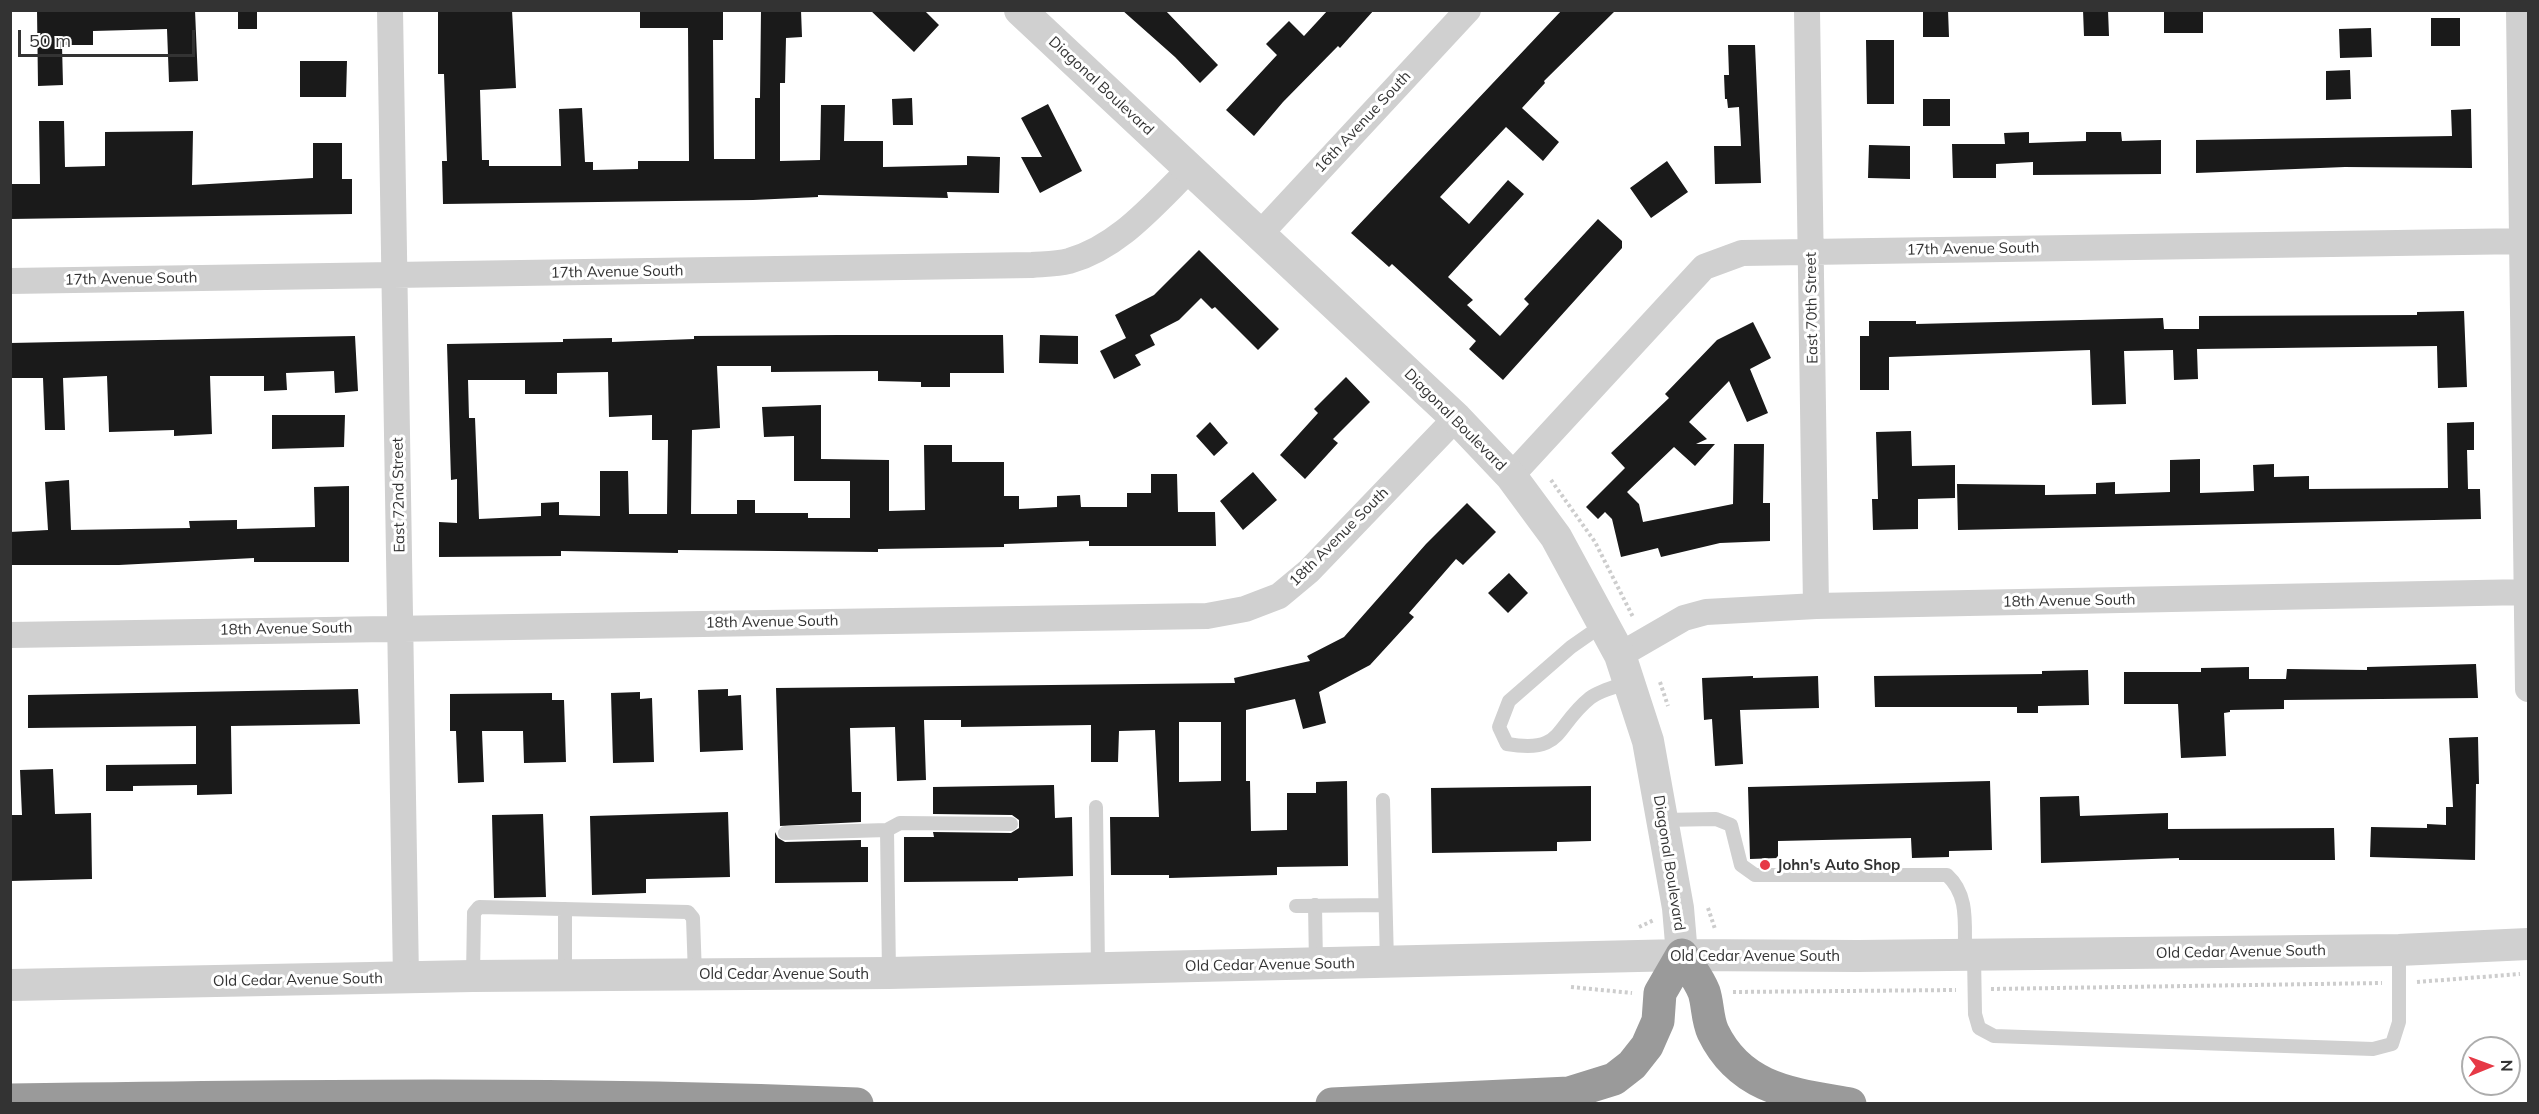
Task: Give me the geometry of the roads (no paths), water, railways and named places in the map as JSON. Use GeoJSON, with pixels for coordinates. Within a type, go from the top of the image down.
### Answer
{"type":"FeatureCollection","features":[{"type":"Feature","properties":{"kind":"highway"},"geometry":{"type":"LineString","coordinates":[[1332,1104],[1569,1093],[1614,1079],[1632,1065],[1647,1046],[1658,1021],[1660,993],[1682,956],[1704,992],[1713,1030],[1722,1047],[1726,1054],[1751,1077],[1786,1093],[1851,1104]]}},
{"type":"Feature","properties":{"kind":"highway"},"geometry":{"type":"LineString","coordinates":[[10,1100],[398,1094],[714,1097],[857,1104]]}},
{"type":"Feature","properties":{"kind":"street","name":"East 72nd Street"},"geometry":{"type":"LineString","coordinates":[[390,10],[402,627],[406,979]]}},
{"type":"Feature","properties":{"kind":"street","name":"Diagonal Boulevard"},"geometry":{"type":"LineString","coordinates":[[1020,10],[1456,418],[1511,476],[1556,537],[1604,624],[1625,668],[1648,741],[1679,916],[1682,956]]}},
{"type":"Feature","properties":{"kind":"street","name":"16th Avenue South"},"geometry":{"type":"LineString","coordinates":[[1259,235],[1468,10]]}},
{"type":"Feature","properties":{"kind":"street","name":"East 70th Street"},"geometry":{"type":"LineString","coordinates":[[1807,10],[1816,606]]}},
{"type":"Feature","properties":{"kind":"street"},"geometry":{"type":"LineString","coordinates":[[2519,10],[2526,241],[2529,689]]}},
{"type":"Feature","properties":{"kind":"street","name":"17th Avenue South"},"geometry":{"type":"LineString","coordinates":[[10,281],[1020,266],[1068,261],[1102,248],[1132,225],[1190,169]]}},
{"type":"Feature","properties":{"kind":"street","name":"17th Avenue South"},"geometry":{"type":"LineString","coordinates":[[1511,476],[1704,267],[1742,253],[2526,241]]}},
{"type":"Feature","properties":{"kind":"street","name":"18th Avenue South"},"geometry":{"type":"LineString","coordinates":[[10,634],[1207,616],[1245,609],[1279,596],[1309,572],[1456,418]]}},
{"type":"Feature","properties":{"kind":"street","name":"18th Avenue South"},"geometry":{"type":"LineString","coordinates":[[1625,668],[1684,618],[1706,612],[1816,606],[2528,592]]}},
{"type":"Feature","properties":{"kind":"street","name":"Old Cedar Avenue South"},"geometry":{"type":"LineString","coordinates":[[10,985],[473,976],[889,973],[1682,956],[2398,950],[2529,944]]}},
{"type":"Feature","properties":{"kind":"lane"},"geometry":{"type":"LineString","coordinates":[[1604,624],[1571,646],[1509,701],[1499,727],[1507,744],[1528,748],[1547,745],[1591,696],[1625,668]]}},
{"type":"Feature","properties":{"kind":"lane"},"geometry":{"type":"LineString","coordinates":[[1383,800],[1387,963]]}},
{"type":"Feature","properties":{"kind":"lane"},"geometry":{"type":"LineString","coordinates":[[1096,807],[1098,969]]}},
{"type":"Feature","properties":{"kind":"lane"},"geometry":{"type":"LineString","coordinates":[[1662,820],[1716,819],[1731,825],[1741,866],[1755,875],[1947,875],[1959,885],[1964,899],[1979,1028],[1994,1036],[2373,1049],[2392,1044],[2399,1022],[2398,950]]}},
{"type":"Feature","properties":{"kind":"lane"},"geometry":{"type":"LineString","coordinates":[[785,833],[887,830],[900,823],[1011,824]]}},
{"type":"Feature","properties":{"kind":"lane"},"geometry":{"type":"LineString","coordinates":[[887,830],[889,973]]}},
{"type":"Feature","properties":{"kind":"lane"},"geometry":{"type":"LineString","coordinates":[[1296,906],[1385,904]]}},
{"type":"Feature","properties":{"kind":"lane"},"geometry":{"type":"LineString","coordinates":[[1315,905],[1316,964]]}},
{"type":"Feature","properties":{"kind":"lane"},"geometry":{"type":"LineString","coordinates":[[473,976],[474,913],[479,907],[688,912],[693,918],[695,975]]}},
{"type":"Feature","properties":{"kind":"lane"},"geometry":{"type":"LineString","coordinates":[[565,909],[565,975]]}},
{"type":"Feature","properties":{"kind":"place","name":"John's Auto Shop"},"geometry":{"type":"Point","coordinates":[1765,865]}}]}
